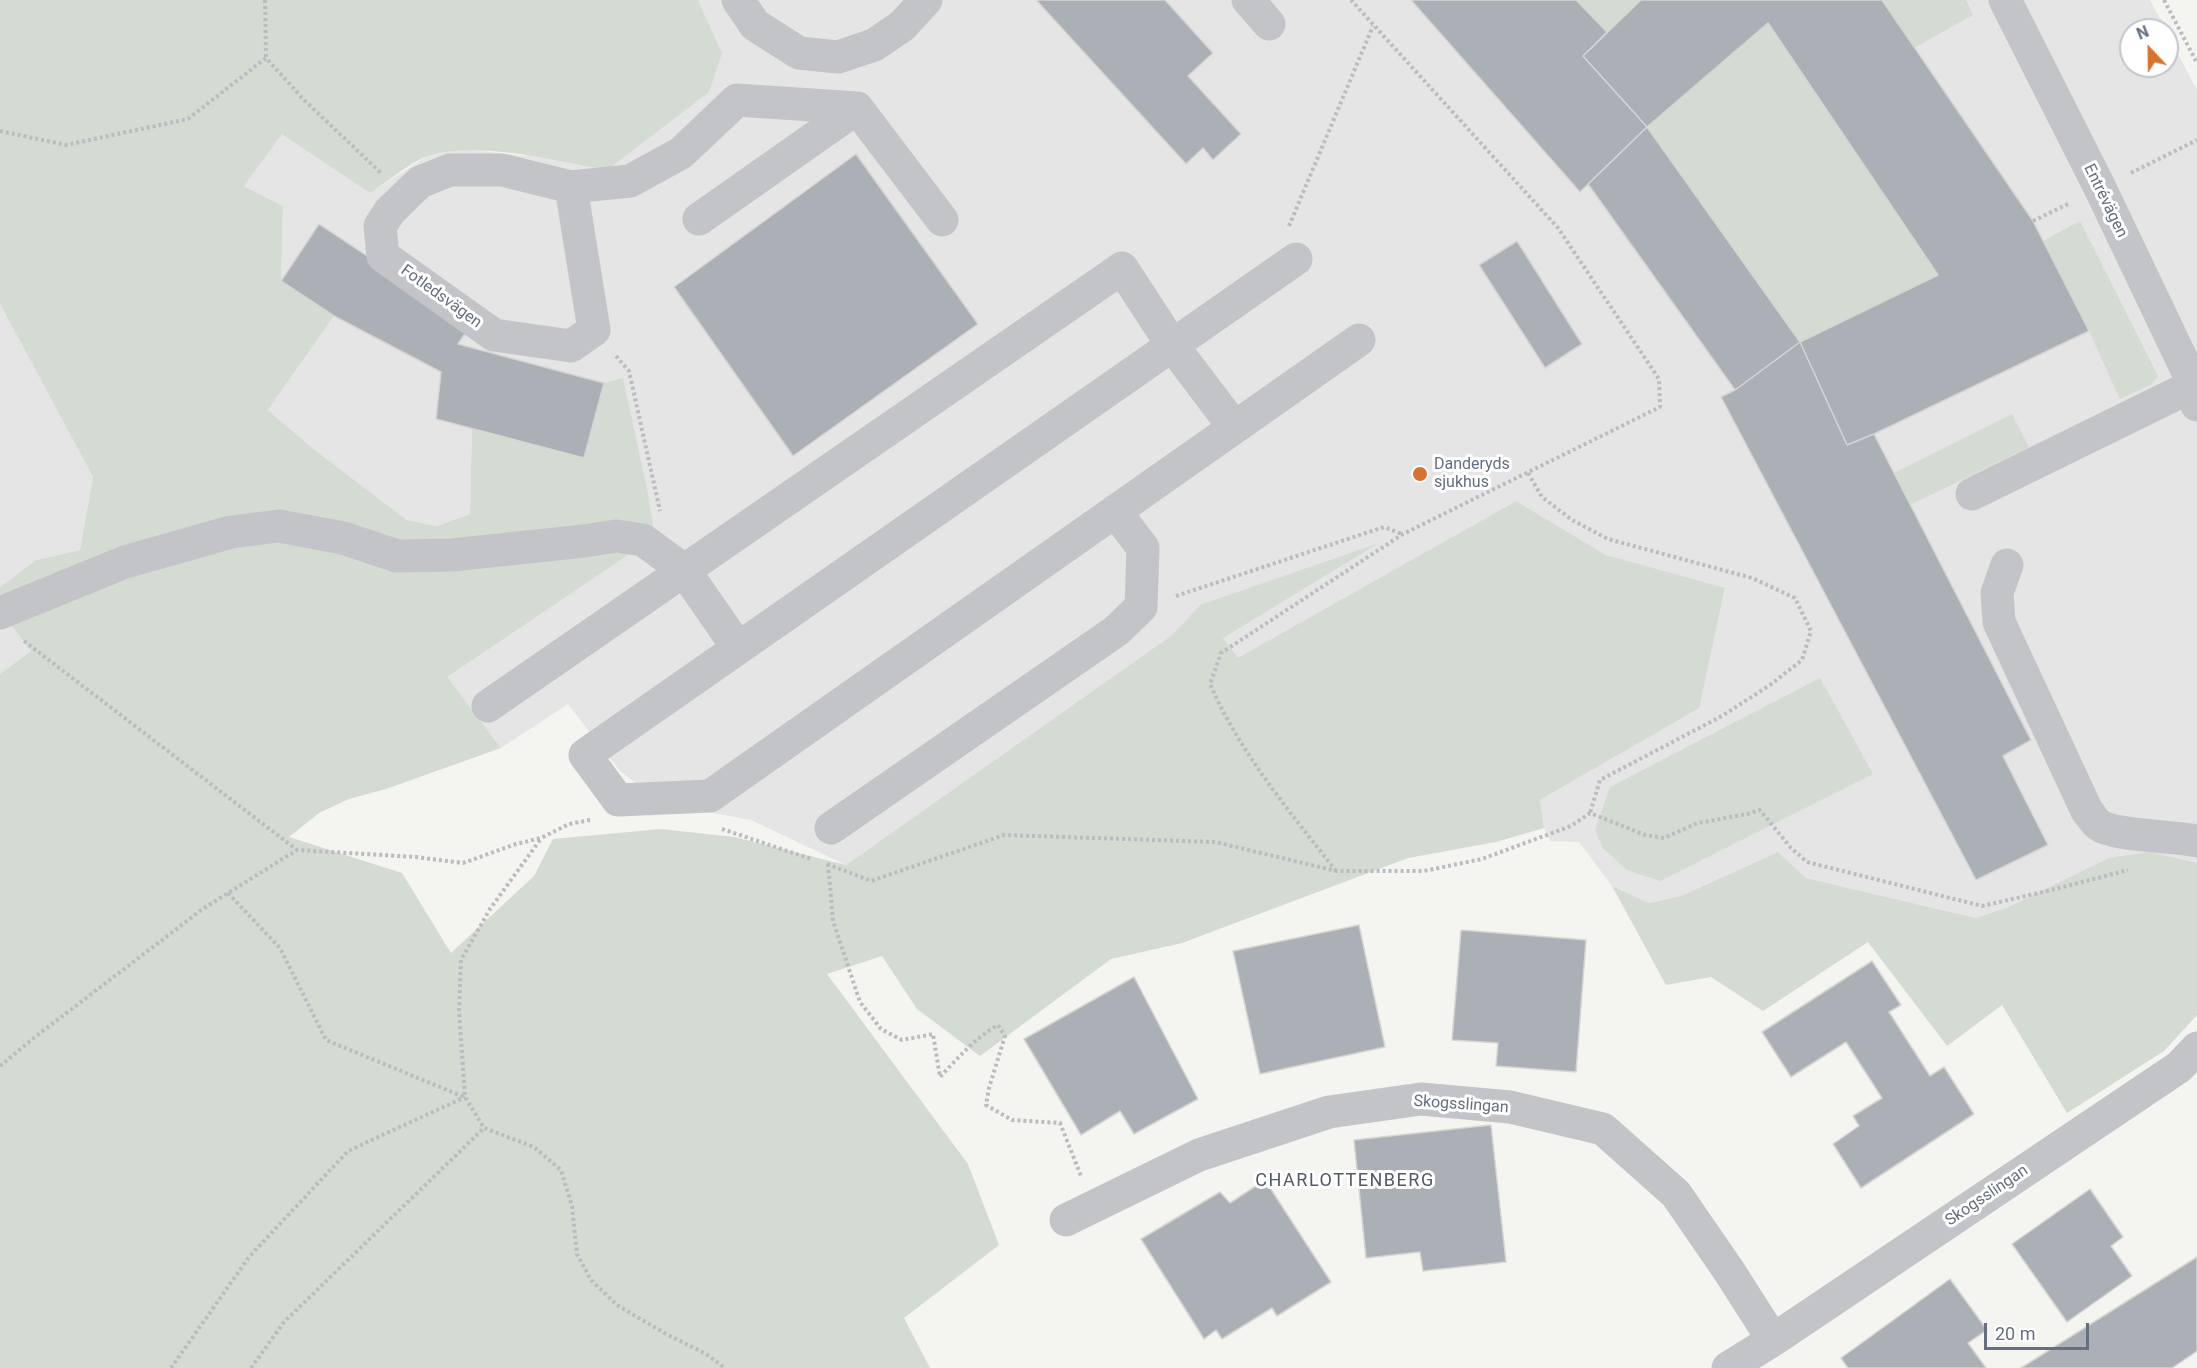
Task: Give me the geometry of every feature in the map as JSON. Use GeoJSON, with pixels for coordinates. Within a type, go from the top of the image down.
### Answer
{"type":"FeatureCollection","features":[{"type":"Feature","properties":{"kind":"street"},"geometry":{"type":"LineString","coordinates":[[738,0],[755,25],[799,53],[838,57],[874,45],[902,26],[926,0]]}},
{"type":"Feature","properties":{"kind":"street","name":"Entrévägen"},"geometry":{"type":"LineString","coordinates":[[2004,0],[2100,189],[2195,395]]}},
{"type":"Feature","properties":{"kind":"street","name":"Fotledsvägen"},"geometry":{"type":"LineString","coordinates":[[594,330],[571,346],[494,335],[383,256],[380,226],[390,211],[420,182],[450,170],[502,170],[571,187],[630,181],[681,153],[737,100],[857,108]]}},
{"type":"Feature","properties":{"kind":"street"},"geometry":{"type":"LineString","coordinates":[[699,219],[857,108],[942,220]]}},
{"type":"Feature","properties":{"kind":"street"},"geometry":{"type":"LineString","coordinates":[[571,187],[594,330]]}},
{"type":"Feature","properties":{"kind":"street"},"geometry":{"type":"LineString","coordinates":[[1296,259],[585,755],[618,800],[710,796],[1359,340]]}},
{"type":"Feature","properties":{"kind":"street"},"geometry":{"type":"LineString","coordinates":[[488,706],[1122,268],[1172,345],[1234,427]]}},
{"type":"Feature","properties":{"kind":"street"},"geometry":{"type":"LineString","coordinates":[[1972,494],[2195,395]]}},
{"type":"Feature","properties":{"kind":"street"},"geometry":{"type":"LineString","coordinates":[[831,828],[1116,631],[1141,607],[1143,548],[1115,511]]}},
{"type":"Feature","properties":{"kind":"street"},"geometry":{"type":"LineString","coordinates":[[9,625],[125,562],[231,532],[279,526],[343,538],[397,556],[452,555],[616,536],[643,540],[684,570],[738,648]]}},
{"type":"Feature","properties":{"kind":"street"},"geometry":{"type":"LineString","coordinates":[[2007,565],[1997,593],[2000,622],[2087,811],[2099,825],[2113,831],[2179,837],[2197,841]]}},
{"type":"Feature","properties":{"kind":"street","name":"Skogsslingan"},"geometry":{"type":"LineString","coordinates":[[1728,1368],[2169,1074],[2197,1048]]}},
{"type":"Feature","properties":{"kind":"street","name":"Skogsslingan"},"geometry":{"type":"LineString","coordinates":[[1080,1213],[1200,1155],[1329,1112],[1421,1099],[1510,1107],[1603,1129],[1677,1194],[1773,1340]]}},
{"type":"Feature","properties":{"kind":"path"},"geometry":{"type":"LineString","coordinates":[[265,0],[266,58],[304,100],[406,196]]}},
{"type":"Feature","properties":{"kind":"path"},"geometry":{"type":"LineString","coordinates":[[1336,871],[1277,796],[1224,716],[1210,684],[1221,653],[1403,534],[1660,407],[1659,379],[1558,228],[1351,0]]}},
{"type":"Feature","properties":{"kind":"path"},"geometry":{"type":"LineString","coordinates":[[2164,0],[2197,63]]}},
{"type":"Feature","properties":{"kind":"path"},"geometry":{"type":"LineString","coordinates":[[1296,259],[1289,224],[1373,26]]}},
{"type":"Feature","properties":{"kind":"path"},"geometry":{"type":"LineString","coordinates":[[0,131],[66,145],[188,119],[266,58]]}},
{"type":"Feature","properties":{"kind":"path"},"geometry":{"type":"LineString","coordinates":[[594,330],[629,371],[660,511]]}},
{"type":"Feature","properties":{"kind":"path"},"geometry":{"type":"LineString","coordinates":[[716,826],[872,881],[1004,835],[1215,842],[1336,871],[1424,871],[1482,859],[1571,826],[1590,813],[1600,780],[1722,716],[1770,685],[1802,660],[1811,631],[1796,598],[1752,578],[1608,539],[1572,520],[1542,497],[1528,473]]}},
{"type":"Feature","properties":{"kind":"path"},"geometry":{"type":"LineString","coordinates":[[1141,607],[1384,527],[1403,534]]}},
{"type":"Feature","properties":{"kind":"path"},"geometry":{"type":"LineString","coordinates":[[9,625],[297,850],[416,857],[463,863],[516,844],[541,838],[569,824],[598,819]]}},
{"type":"Feature","properties":{"kind":"path"},"geometry":{"type":"LineString","coordinates":[[1590,813],[1645,835],[1664,838],[1698,823],[1760,810],[1791,848],[1807,862],[1982,906],[2131,869]]}},
{"type":"Feature","properties":{"kind":"path"},"geometry":{"type":"LineString","coordinates":[[541,838],[490,909],[461,960],[459,1011],[465,1097],[484,1128],[534,1147],[561,1170],[572,1206],[577,1254],[591,1280],[617,1305],[706,1354],[724,1368]]}},
{"type":"Feature","properties":{"kind":"path"},"geometry":{"type":"LineString","coordinates":[[0,1066],[185,922],[297,850]]}},
{"type":"Feature","properties":{"kind":"path"},"geometry":{"type":"LineString","coordinates":[[828,864],[833,921],[860,1002],[881,1029],[902,1040],[933,1034],[940,1077],[966,1049],[998,1025],[1005,1036],[989,1088],[986,1106],[1012,1120],[1060,1123],[1080,1213]]}},
{"type":"Feature","properties":{"kind":"path"},"geometry":{"type":"LineString","coordinates":[[228,893],[280,948],[326,1040],[465,1097]]}},
{"type":"Feature","properties":{"kind":"path"},"geometry":{"type":"LineString","coordinates":[[171,1368],[249,1257],[348,1151],[465,1097]]}},
{"type":"Feature","properties":{"kind":"path"},"geometry":{"type":"LineString","coordinates":[[251,1368],[284,1322],[484,1128]]}},
{"type":"Feature","properties":{"kind":"shaded area"},"geometry":{"type":"Polygon","coordinates":[[[0,0],[698,0],[722,53],[709,92],[607,170],[541,157],[493,151],[448,152],[422,158],[370,193],[282,134],[244,186],[283,206],[281,281],[334,316],[268,410],[311,447],[407,520],[437,526],[470,514],[472,428],[584,458],[604,383],[623,378],[655,537],[447,677],[501,748],[386,789],[349,799],[319,813],[289,837],[402,873],[451,953],[534,876],[553,839],[661,829],[734,837],[846,865],[1172,635],[1200,605],[1379,543],[1223,638],[1238,658],[1516,501],[1606,555],[1725,588],[1699,708],[1540,800],[1544,828],[1496,842],[1408,858],[1182,943],[1111,959],[980,1056],[917,1009],[882,956],[827,974],[968,1164],[999,1245],[904,1318],[930,1368],[0,1368],[0,674],[31,651],[0,611],[0,587],[36,560],[80,550],[93,477],[0,304],[0,0]]]}},
{"type":"Feature","properties":{"kind":"shaded area","name":"Danderyds sjukhus"},"geometry":{"type":"Polygon","coordinates":[[[698,0],[2150,0],[2160,18],[2119,18],[2119,78],[2179,78],[2179,56],[2197,90],[2197,863],[2181,860],[1976,918],[1806,878],[1778,852],[1681,896],[1649,903],[1612,886],[1579,842],[1550,841],[1544,828],[1540,800],[1698,708],[1725,589],[1606,555],[1516,501],[1238,659],[1200,605],[1172,635],[846,865],[751,820],[661,803],[620,771],[568,704],[501,748],[446,677],[655,537],[623,379],[604,383],[584,458],[472,429],[470,514],[437,526],[407,520],[311,447],[268,410],[334,316],[281,281],[283,206],[244,186],[282,133],[370,193],[427,156],[463,149],[526,156],[722,53],[698,0]]]}},
{"type":"Feature","properties":{"kind":"shaded area"},"geometry":{"type":"Polygon","coordinates":[[[1576,0],[1641,0],[1607,32],[1576,0]]]}},
{"type":"Feature","properties":{"kind":"shaded area"},"geometry":{"type":"Polygon","coordinates":[[[1882,0],[1966,0],[1973,15],[1914,48],[1882,0]]]}},
{"type":"Feature","properties":{"kind":"shaded area"},"geometry":{"type":"Polygon","coordinates":[[[1768,23],[1938,275],[1800,342],[1647,127],[1768,23]]]}},
{"type":"Feature","properties":{"kind":"shaded area"},"geometry":{"type":"Polygon","coordinates":[[[2080,221],[2158,376],[2152,384],[2120,399],[2089,331],[2043,241],[2080,221]]]}},
{"type":"Feature","properties":{"kind":"shaded area"},"geometry":{"type":"Polygon","coordinates":[[[0,304],[93,477],[80,550],[36,560],[0,587],[0,304]]]}},
{"type":"Feature","properties":{"kind":"shaded area"},"geometry":{"type":"Polygon","coordinates":[[[2012,414],[2029,447],[1910,505],[1894,473],[2012,414]]]}},
{"type":"Feature","properties":{"kind":"shaded area"},"geometry":{"type":"Polygon","coordinates":[[[0,611],[31,651],[0,674],[0,611]]]}},
{"type":"Feature","properties":{"kind":"shaded area"},"geometry":{"type":"Polygon","coordinates":[[[1820,678],[1873,774],[1660,881],[1627,870],[1602,847],[1595,830],[1610,787],[1820,678]]]}},
{"type":"Feature","properties":{"kind":"shaded area"},"geometry":{"type":"Polygon","coordinates":[[[1778,852],[1806,878],[1976,918],[2007,908],[2109,858],[2149,852],[2197,863],[2197,1015],[2164,1051],[2067,1113],[2002,1005],[1947,1046],[1868,942],[1763,1011],[1711,977],[1666,985],[1612,886],[1649,903],[1681,896],[1778,852]]]}},
{"type":"Feature","properties":{"kind":"building"},"geometry":{"type":"Polygon","coordinates":[[[1165,0],[1213,53],[1188,76],[1241,134],[1213,160],[1203,148],[1186,164],[1037,1],[1165,0]]]}},
{"type":"Feature","properties":{"kind":"building"},"geometry":{"type":"Polygon","coordinates":[[[1411,0],[1576,0],[1607,32],[1583,56],[1647,127],[1580,192],[1411,0]]]}},
{"type":"Feature","properties":{"kind":"building"},"geometry":{"type":"Polygon","coordinates":[[[1641,0],[1882,0],[2033,221],[2089,331],[1847,445],[1800,342],[1938,275],[1768,23],[1647,127],[1583,56],[1641,0]]]}},
{"type":"Feature","properties":{"kind":"building"},"geometry":{"type":"Polygon","coordinates":[[[1647,127],[1800,342],[1735,390],[1588,184],[1647,127]]]}},
{"type":"Feature","properties":{"kind":"building"},"geometry":{"type":"Polygon","coordinates":[[[856,154],[978,324],[793,456],[674,287],[856,154]]]}},
{"type":"Feature","properties":{"kind":"building"},"geometry":{"type":"Polygon","coordinates":[[[319,224],[471,325],[458,344],[604,383],[584,458],[436,419],[441,372],[334,316],[281,281],[319,224]]]}},
{"type":"Feature","properties":{"kind":"building"},"geometry":{"type":"Polygon","coordinates":[[[1517,241],[1582,344],[1545,368],[1479,265],[1517,241]]]}},
{"type":"Feature","properties":{"kind":"building"},"geometry":{"type":"Polygon","coordinates":[[[1800,342],[1847,445],[1874,434],[2031,740],[2003,756],[2048,845],[1976,880],[1721,397],[1735,390],[1800,342]]]}},
{"type":"Feature","properties":{"kind":"building"},"geometry":{"type":"Polygon","coordinates":[[[1359,925],[1385,1047],[1260,1074],[1233,951],[1359,925]]]}},
{"type":"Feature","properties":{"kind":"building"},"geometry":{"type":"Polygon","coordinates":[[[1461,930],[1586,940],[1576,1072],[1496,1066],[1498,1043],[1452,1040],[1461,930]]]}},
{"type":"Feature","properties":{"kind":"building"},"geometry":{"type":"Polygon","coordinates":[[[1872,961],[1901,1005],[1889,1012],[1930,1076],[1944,1067],[1974,1114],[1861,1188],[1833,1144],[1859,1126],[1853,1116],[1882,1098],[1846,1042],[1791,1077],[1762,1032],[1872,961]]]}},
{"type":"Feature","properties":{"kind":"building"},"geometry":{"type":"Polygon","coordinates":[[[1134,977],[1198,1099],[1134,1134],[1120,1111],[1081,1135],[1024,1039],[1134,977]]]}},
{"type":"Feature","properties":{"kind":"building"},"geometry":{"type":"Polygon","coordinates":[[[1491,1125],[1506,1262],[1423,1271],[1420,1252],[1366,1258],[1354,1140],[1491,1125]]]}},
{"type":"Feature","properties":{"kind":"building"},"geometry":{"type":"Polygon","coordinates":[[[1265,1180],[1331,1282],[1277,1316],[1272,1308],[1222,1339],[1216,1330],[1204,1339],[1141,1239],[1220,1192],[1230,1203],[1265,1180]]]}},
{"type":"Feature","properties":{"kind":"building"},"geometry":{"type":"Polygon","coordinates":[[[2090,1189],[2123,1237],[2111,1246],[2132,1276],[2067,1322],[2012,1244],[2090,1189]]]}},
{"type":"Feature","properties":{"kind":"building"},"geometry":{"type":"Polygon","coordinates":[[[2197,1257],[2197,1351],[2172,1368],[2021,1368],[2197,1257]]]}},
{"type":"Feature","properties":{"kind":"building"},"geometry":{"type":"Polygon","coordinates":[[[1950,1279],[1987,1330],[1968,1343],[1986,1368],[1848,1368],[1841,1358],[1950,1279]]]}},
{"type":"Feature","properties":{"kind":"place","name":"Danderyds sjukhus"},"geometry":{"type":"Point","coordinates":[1420,474]}},
{"type":"Feature","properties":{"kind":"district","name":"CHARLOTTENBERG"},"geometry":{"type":"Point","coordinates":[1345,1181]}}]}
